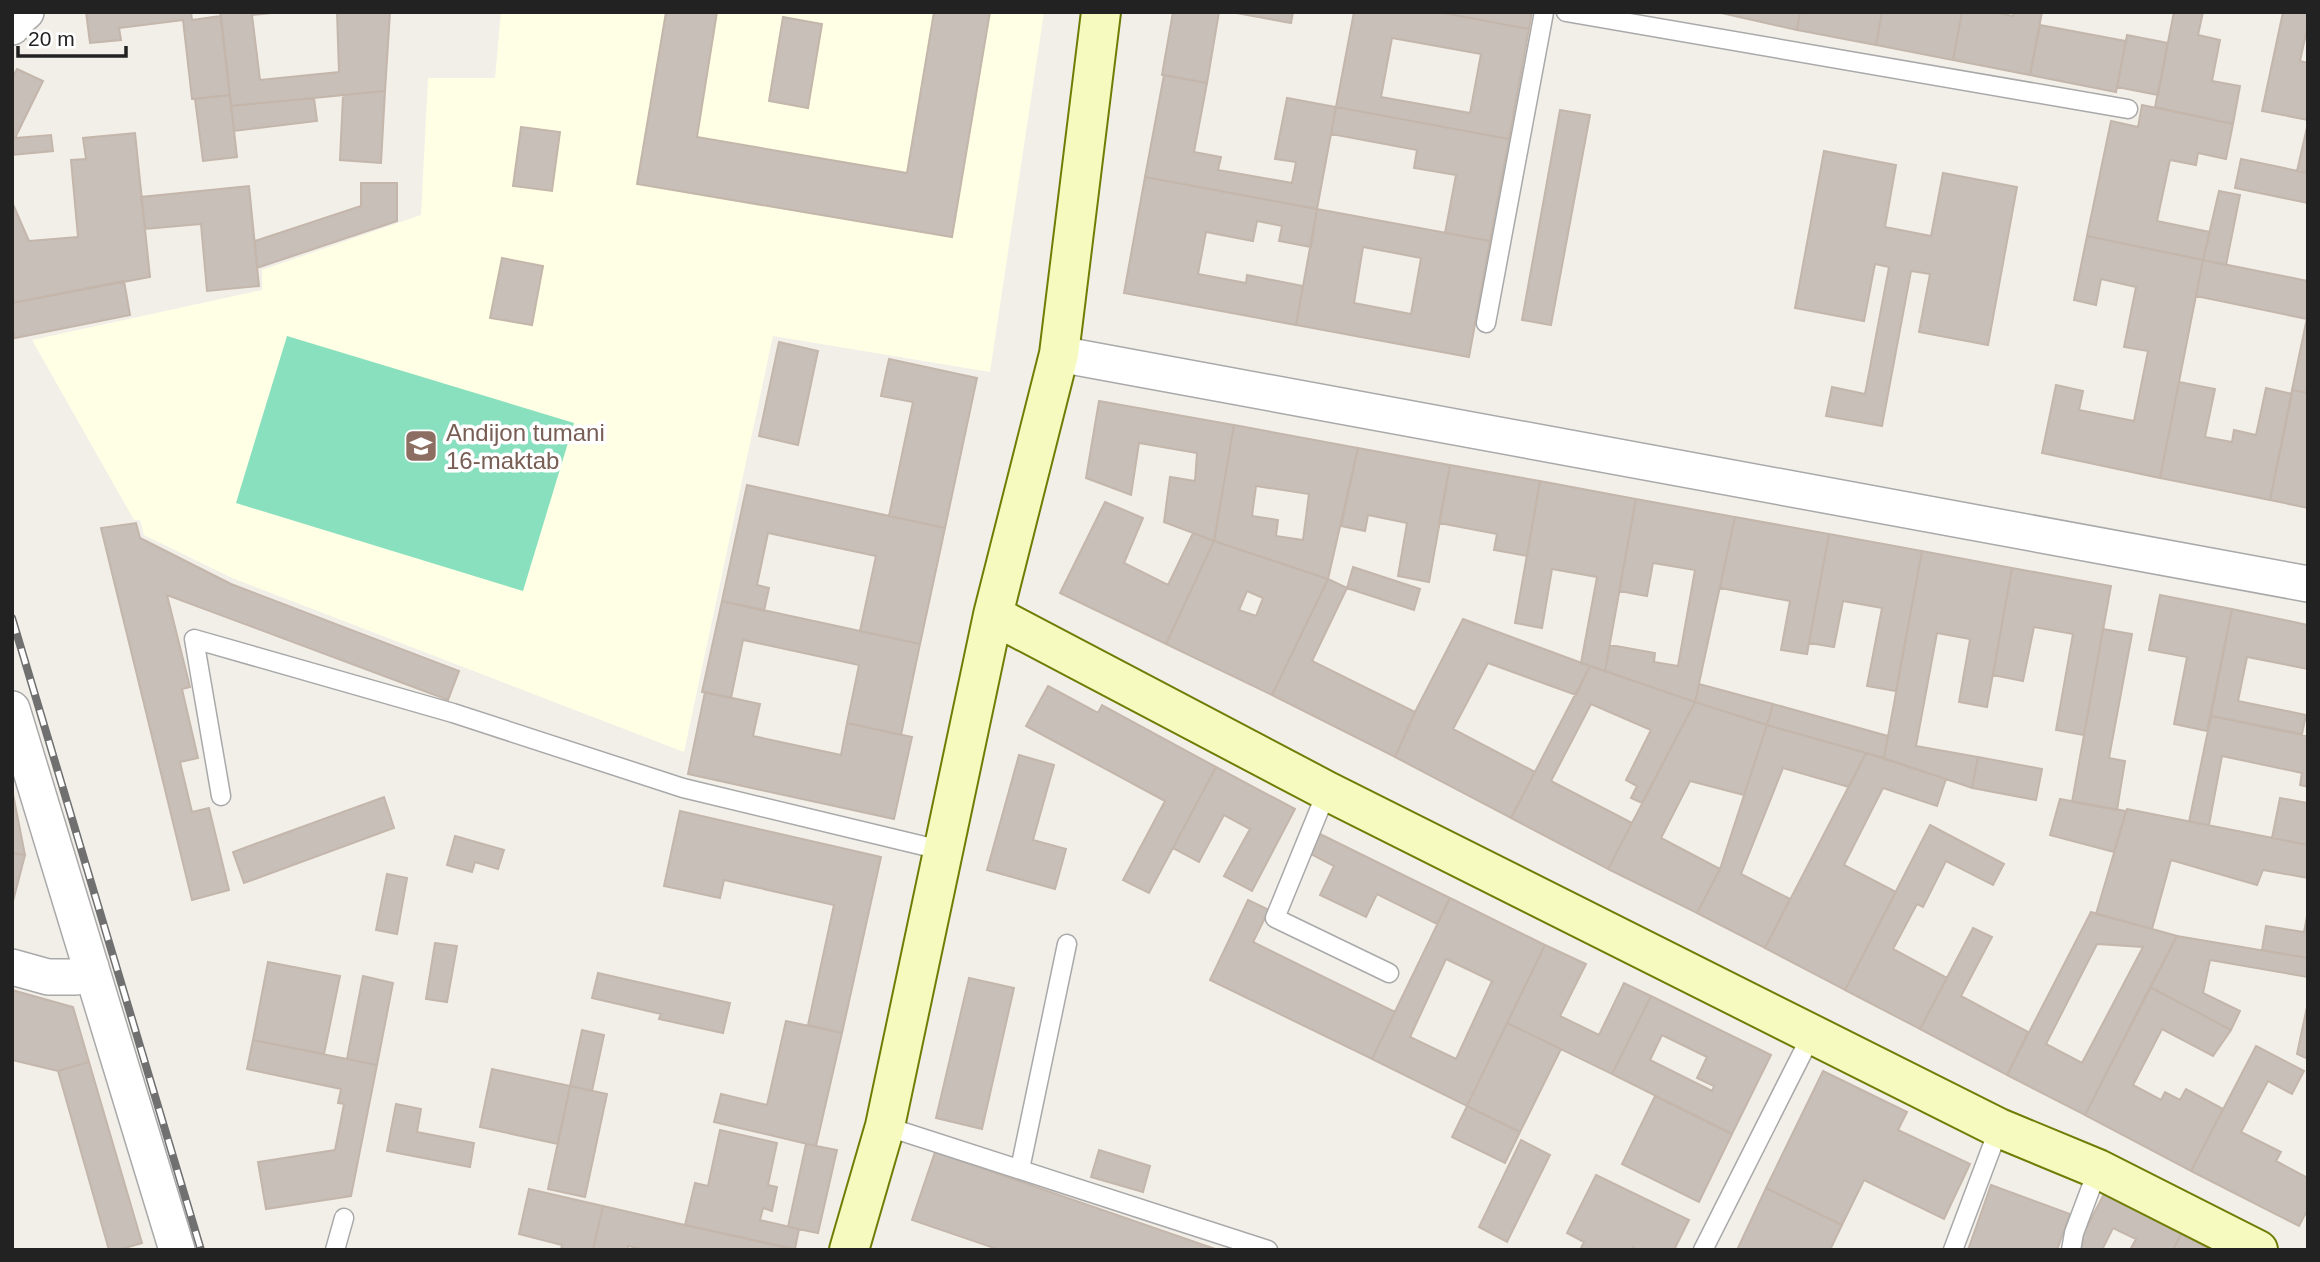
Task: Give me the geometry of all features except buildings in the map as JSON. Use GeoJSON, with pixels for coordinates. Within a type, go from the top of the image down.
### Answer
{"type":"FeatureCollection","features":[{"type":"Feature","properties":{"kind":"street"},"geometry":{"type":"LineString","coordinates":[[12,27],[26,12]]}},
{"type":"Feature","properties":{"kind":"street"},"geometry":{"type":"LineString","coordinates":[[849,1250],[885,1126],[993,615],[1059,354],[1101,12]]}},
{"type":"Feature","properties":{"kind":"street"},"geometry":{"type":"LineString","coordinates":[[1059,354],[2308,584]]}},
{"type":"Feature","properties":{"kind":"street"},"geometry":{"type":"LineString","coordinates":[[993,615],[1327,791],[1999,1128],[2098,1169],[2258,1250]]}},
{"type":"Feature","properties":{"kind":"street"},"geometry":{"type":"LineString","coordinates":[[12,709],[177,1250]]}},
{"type":"Feature","properties":{"kind":"street"},"geometry":{"type":"LineString","coordinates":[[12,967],[48,977],[76,977],[91,967]]}},
{"type":"Feature","properties":{"kind":"lane"},"geometry":{"type":"LineString","coordinates":[[1486,323],[1544,12]]}},
{"type":"Feature","properties":{"kind":"lane"},"geometry":{"type":"LineString","coordinates":[[1566,12],[2128,109]]}},
{"type":"Feature","properties":{"kind":"lane"},"geometry":{"type":"LineString","coordinates":[[221,796],[194,639],[453,713],[683,788],[945,851]]}},
{"type":"Feature","properties":{"kind":"lane"},"geometry":{"type":"LineString","coordinates":[[1327,791],[1275,918],[1389,974]]}},
{"type":"Feature","properties":{"kind":"lane"},"geometry":{"type":"LineString","coordinates":[[1020,1169],[1067,944]]}},
{"type":"Feature","properties":{"kind":"lane"},"geometry":{"type":"LineString","coordinates":[[1703,1250],[1812,1034]]}},
{"type":"Feature","properties":{"kind":"lane"},"geometry":{"type":"LineString","coordinates":[[885,1126],[1268,1250]]}},
{"type":"Feature","properties":{"kind":"lane"},"geometry":{"type":"LineString","coordinates":[[1953,1250],[1999,1128]]}},
{"type":"Feature","properties":{"kind":"lane"},"geometry":{"type":"LineString","coordinates":[[2071,1250],[2074,1233],[2098,1169]]}},
{"type":"Feature","properties":{"kind":"lane"},"geometry":{"type":"LineString","coordinates":[[335,1250],[344,1218]]}},
{"type":"Feature","properties":{"kind":"shaded area","name":"Andijon tumani 16-maktab"},"geometry":{"type":"Polygon","coordinates":[[[501,12],[1044,12],[990,372],[773,336],[684,752],[232,578],[144,535],[140,520],[134,520],[32,340],[262,290],[262,270],[421,215],[428,78],[495,78],[501,12]]]}},
{"type":"Feature","properties":{"kind":"green space"},"geometry":{"type":"Polygon","coordinates":[[[287,336],[574,423],[523,591],[236,503],[287,336]]]}},
{"type":"Feature","properties":{"kind":"railway"},"geometry":{"type":"LineString","coordinates":[[12,618],[201,1250]]}},
{"type":"Feature","properties":{"kind":"place","name":"Andijon tumani 16-maktab"},"geometry":{"type":"Point","coordinates":[421,446]}}]}
